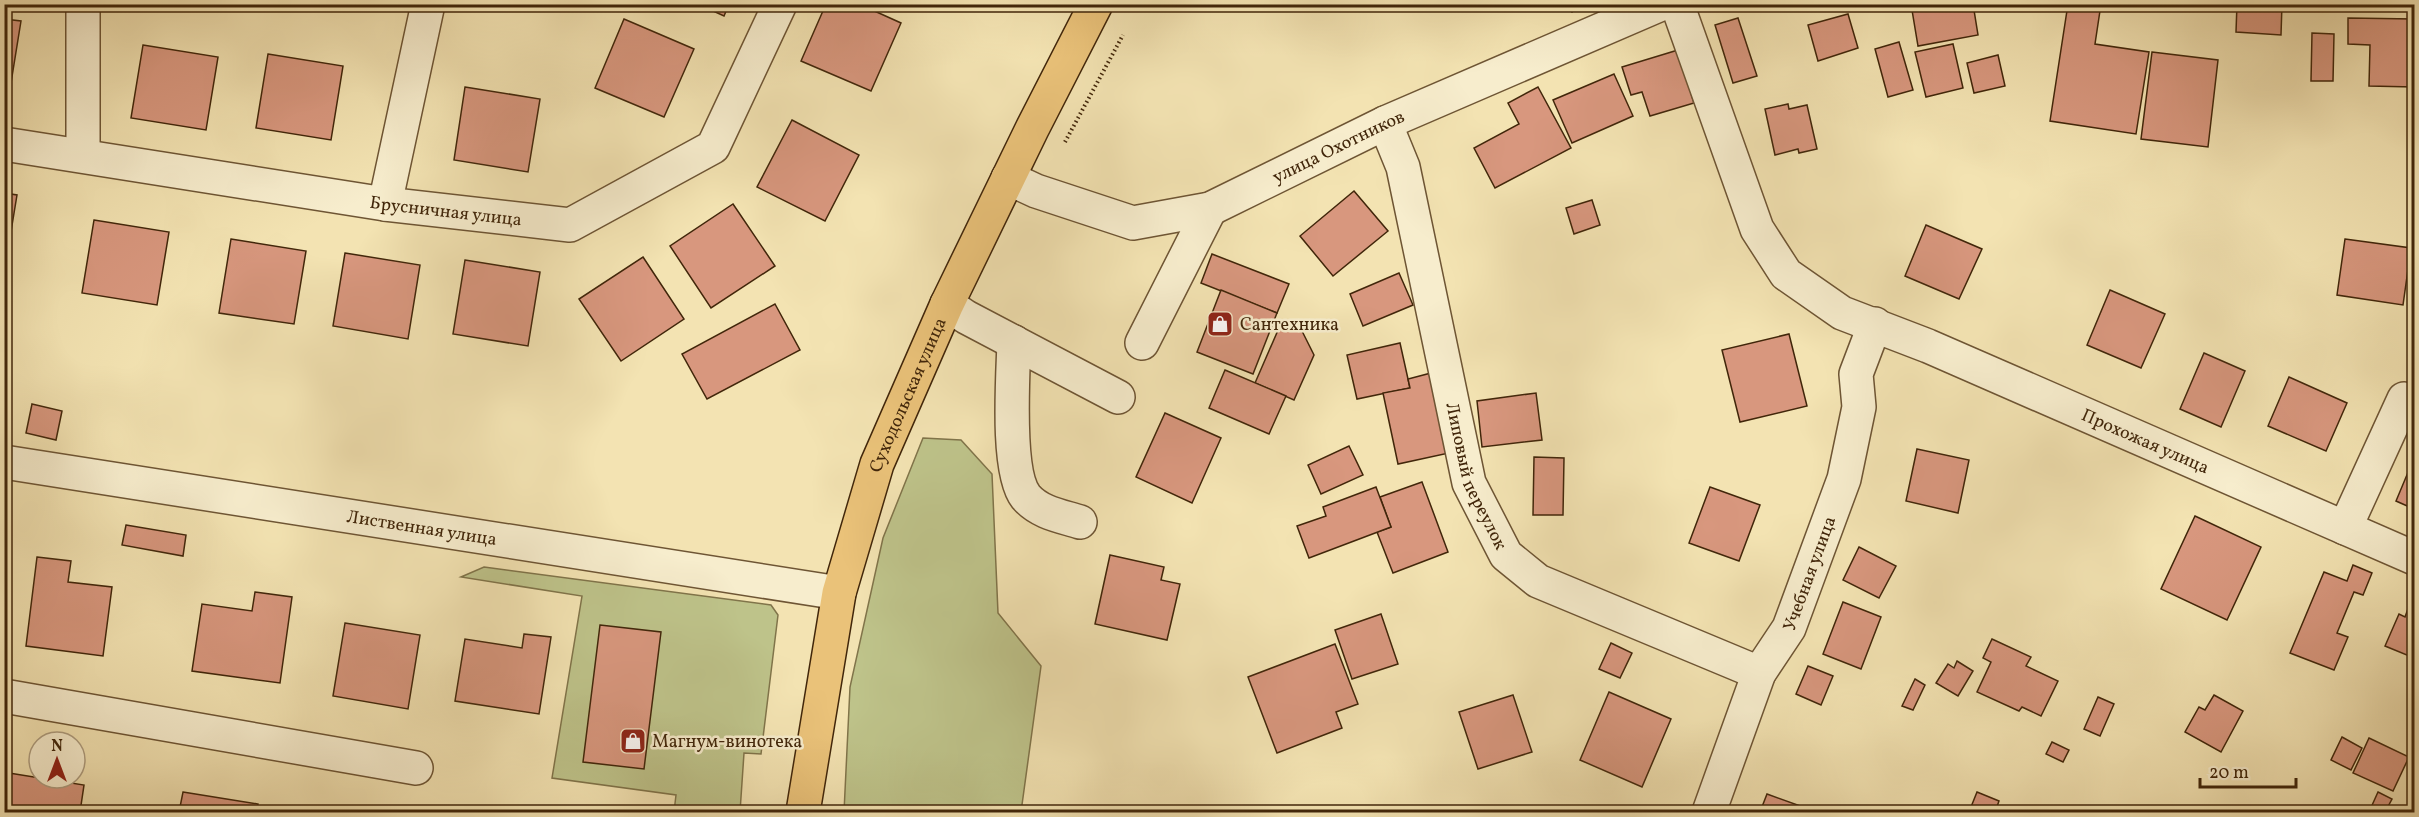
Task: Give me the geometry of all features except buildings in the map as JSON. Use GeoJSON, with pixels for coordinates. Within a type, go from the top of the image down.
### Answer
{"type":"FeatureCollection","features":[{"type":"Feature","properties":{"kind":"main road","name":"Суходольская улица"},"geometry":{"type":"LineString","coordinates":[[803,813],[839,593],[877,464],[947,304],[1096,4]]}},
{"type":"Feature","properties":{"kind":"street"},"geometry":{"type":"LineString","coordinates":[[83,4],[83,155]]}},
{"type":"Feature","properties":{"kind":"street"},"geometry":{"type":"LineString","coordinates":[[385,204],[428,4]]}},
{"type":"Feature","properties":{"kind":"street","name":"Брусничная улица"},"geometry":{"type":"LineString","coordinates":[[4,144],[385,204],[570,225],[713,147],[780,4]]}},
{"type":"Feature","properties":{"kind":"street","name":"улица Охотников"},"geometry":{"type":"LineString","coordinates":[[1008,178],[1036,191],[1133,223],[1210,209],[1385,123],[1661,4]]}},
{"type":"Feature","properties":{"kind":"street","name":"Прохожая улица"},"geometry":{"type":"LineString","coordinates":[[1677,4],[1757,229],[1786,274],[1842,313],[1875,324],[2415,558]]}},
{"type":"Feature","properties":{"kind":"street","name":"Липовый переулок"},"geometry":{"type":"LineString","coordinates":[[1385,123],[1403,167],[1469,483],[1506,555],[1538,581],[1759,673]]}},
{"type":"Feature","properties":{"kind":"street"},"geometry":{"type":"LineString","coordinates":[[1142,343],[1210,209]]}},
{"type":"Feature","properties":{"kind":"street"},"geometry":{"type":"LineString","coordinates":[[947,304],[966,317],[1118,397]]}},
{"type":"Feature","properties":{"kind":"street","name":"Учебная улица"},"geometry":{"type":"LineString","coordinates":[[1708,813],[1759,673],[1789,628],[1844,479],[1859,407],[1856,374],[1875,324]]}},
{"type":"Feature","properties":{"kind":"street"},"geometry":{"type":"LineString","coordinates":[[1014,342],[1013,458],[1025,496],[1045,512],[1080,522]]}},
{"type":"Feature","properties":{"kind":"street"},"geometry":{"type":"LineString","coordinates":[[2345,528],[2404,399]]}},
{"type":"Feature","properties":{"kind":"street","name":"Лиственная улица"},"geometry":{"type":"LineString","coordinates":[[4,462],[839,593]]}},
{"type":"Feature","properties":{"kind":"street"},"geometry":{"type":"LineString","coordinates":[[4,696],[416,768]]}},
{"type":"Feature","properties":{"kind":"green space"},"geometry":{"type":"Polygon","coordinates":[[[923,438],[961,440],[992,474],[998,613],[1041,666],[1021,812],[844,812],[850,687],[883,538],[923,438]]]}},
{"type":"Feature","properties":{"kind":"green space"},"geometry":{"type":"Polygon","coordinates":[[[484,567],[771,605],[778,615],[761,754],[744,753],[740,812],[674,812],[676,795],[552,778],[582,596],[461,577],[484,567]]]}},
{"type":"Feature","properties":{"kind":"place","name":"Сантехника"},"geometry":{"type":"Point","coordinates":[1220,324]}},
{"type":"Feature","properties":{"kind":"place","name":"Магнум-винотека"},"geometry":{"type":"Point","coordinates":[633,741]}}]}
